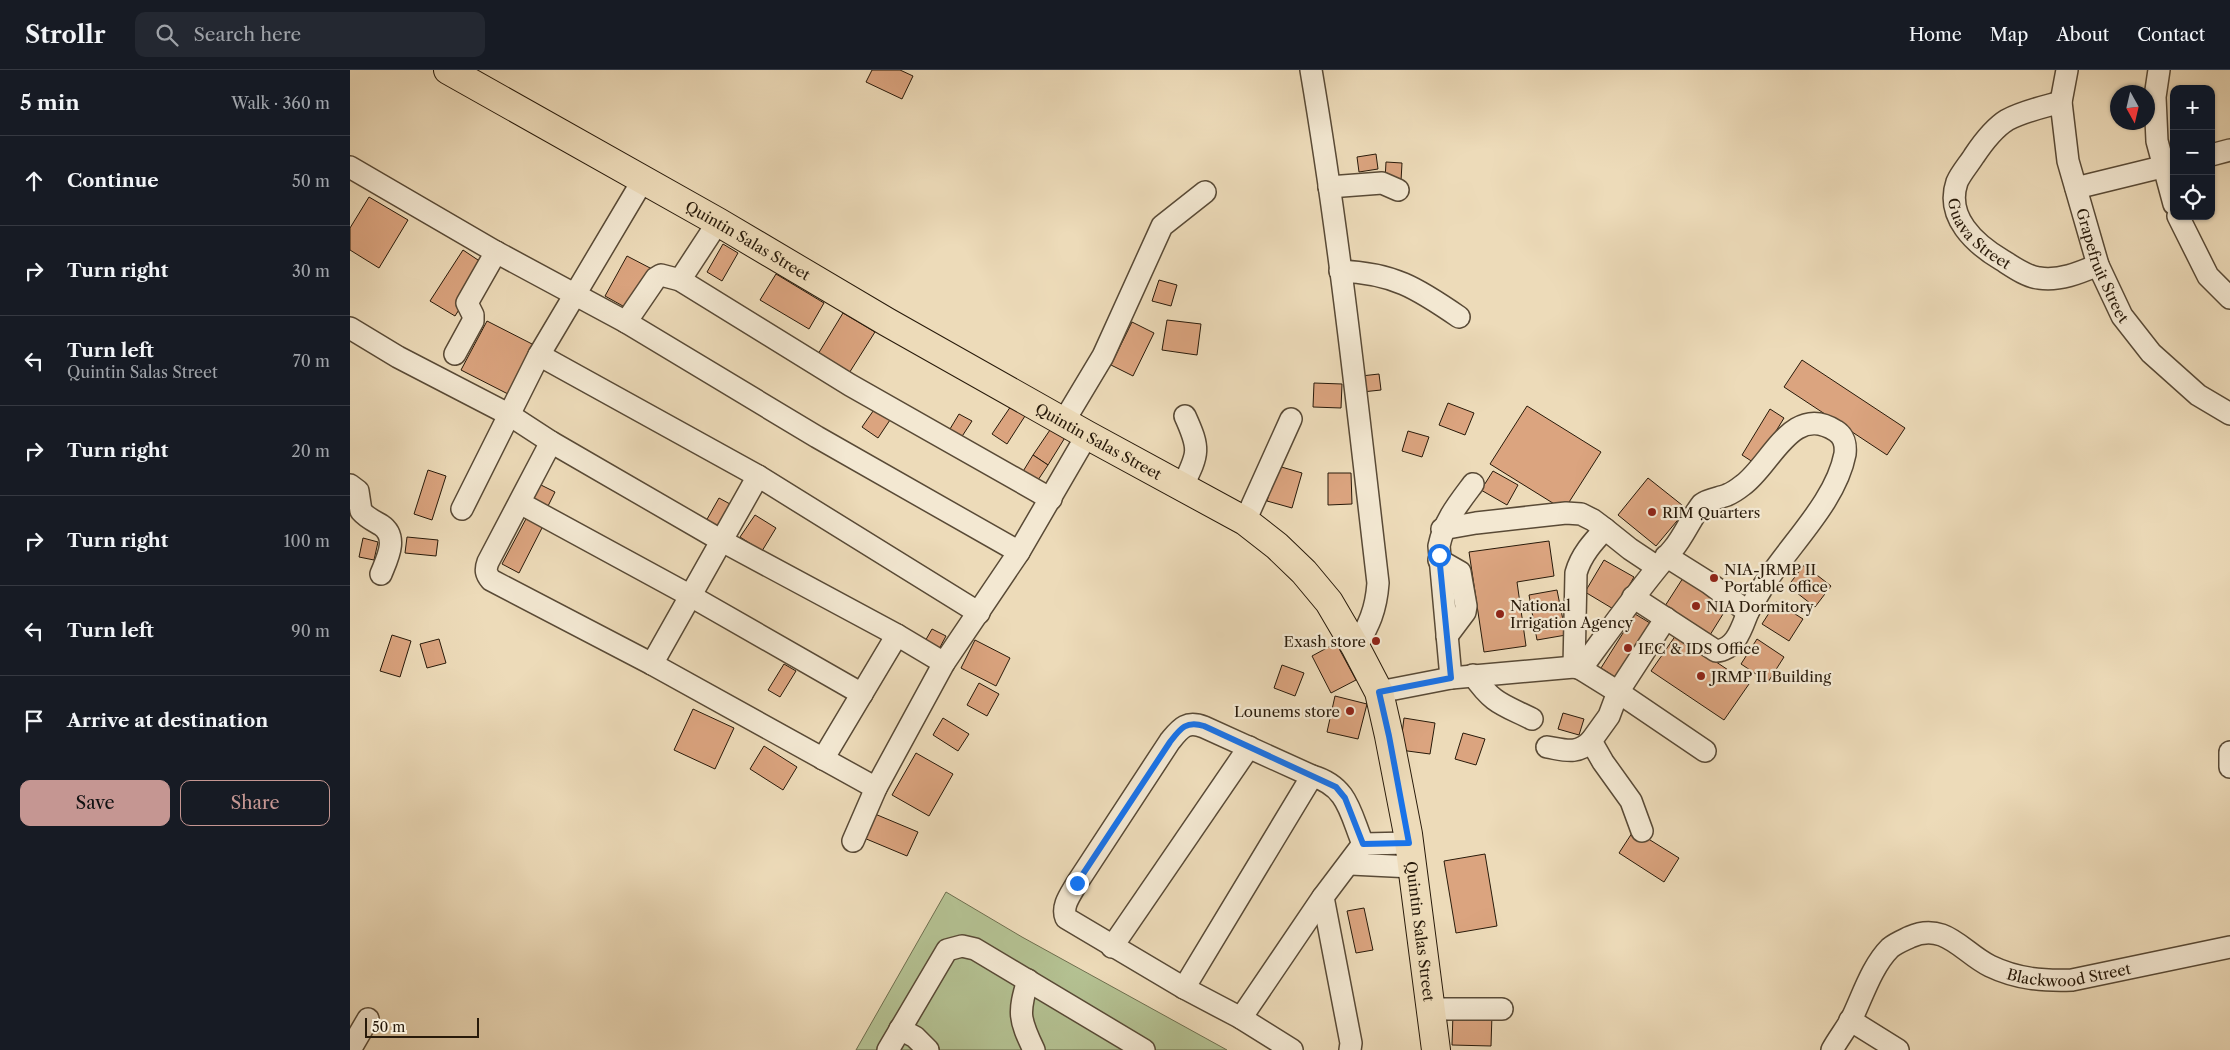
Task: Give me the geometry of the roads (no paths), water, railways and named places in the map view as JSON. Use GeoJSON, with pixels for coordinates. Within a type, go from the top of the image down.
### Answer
{"type":"FeatureCollection","features":[{"type":"Feature","properties":{"kind":"main road","name":"Quintin Salas Street"},"geometry":{"type":"LineString","coordinates":[[448,70],[718,222],[887,322],[1087,435],[1183,485],[1245,521],[1277,546],[1304,572],[1329,602],[1379,692],[1389,736],[1410,855],[1436,1050]]}},
{"type":"Feature","properties":{"kind":"street"},"geometry":{"type":"LineString","coordinates":[[1311,70],[1340,271],[1378,583],[1377,604],[1373,618],[1356,648]]}},
{"type":"Feature","properties":{"kind":"street","name":"Grapefruit Street"},"geometry":{"type":"LineString","coordinates":[[2067,70],[2061,102],[2068,161],[2098,264],[2122,316],[2151,353],[2198,395],[2230,414]]}},
{"type":"Feature","properties":{"kind":"street"},"geometry":{"type":"LineString","coordinates":[[2159,70],[2154,97],[2158,141],[2168,165],[2170,178]]}},
{"type":"Feature","properties":{"kind":"street","name":"Guava Street"},"geometry":{"type":"LineString","coordinates":[[2061,102],[2023,113],[2005,121],[1983,144],[1958,182],[1954,199],[1956,214],[1962,225],[1989,253],[2038,278],[2058,278],[2081,272],[2098,264]]}},
{"type":"Feature","properties":{"kind":"street"},"geometry":{"type":"LineString","coordinates":[[2215,153],[2230,150]]}},
{"type":"Feature","properties":{"kind":"street"},"geometry":{"type":"LineString","coordinates":[[2076,188],[2168,165]]}},
{"type":"Feature","properties":{"kind":"street"},"geometry":{"type":"LineString","coordinates":[[350,167],[496,252],[626,322],[817,437],[1019,552]]}},
{"type":"Feature","properties":{"kind":"street"},"geometry":{"type":"LineString","coordinates":[[462,509],[539,355],[643,180]]}},
{"type":"Feature","properties":{"kind":"street"},"geometry":{"type":"LineString","coordinates":[[1329,188],[1382,183],[1398,190]]}},
{"type":"Feature","properties":{"kind":"street"},"geometry":{"type":"LineString","coordinates":[[1064,421],[1103,356],[1162,226],[1205,192]]}},
{"type":"Feature","properties":{"kind":"street"},"geometry":{"type":"LineString","coordinates":[[2180,220],[2208,276],[2230,298]]}},
{"type":"Feature","properties":{"kind":"street"},"geometry":{"type":"LineString","coordinates":[[680,280],[718,222]]}},
{"type":"Feature","properties":{"kind":"street"},"geometry":{"type":"LineString","coordinates":[[455,354],[473,321],[473,316],[467,303],[496,252]]}},
{"type":"Feature","properties":{"kind":"street"},"geometry":{"type":"LineString","coordinates":[[1340,271],[1366,272],[1407,284],[1459,317]]}},
{"type":"Feature","properties":{"kind":"street"},"geometry":{"type":"LineString","coordinates":[[626,322],[656,278],[661,275],[680,280],[850,385],[1051,499]]}},
{"type":"Feature","properties":{"kind":"street"},"geometry":{"type":"LineString","coordinates":[[350,328],[398,357],[508,414],[551,442],[722,540],[944,663]]}},
{"type":"Feature","properties":{"kind":"street"},"geometry":{"type":"LineString","coordinates":[[539,355],[758,476],[979,613]]}},
{"type":"Feature","properties":{"kind":"street"},"geometry":{"type":"LineString","coordinates":[[1183,485],[1196,453],[1197,445],[1185,416]]}},
{"type":"Feature","properties":{"kind":"street"},"geometry":{"type":"LineString","coordinates":[[1245,521],[1290,419]]}},
{"type":"Feature","properties":{"kind":"street"},"geometry":{"type":"LineString","coordinates":[[1577,668],[1661,561],[1674,548],[1704,503],[1727,495],[1742,486],[1752,478],[1771,453],[1801,426],[1816,422],[1828,425],[1839,432],[1845,446],[1839,473],[1818,512],[1766,582],[1732,644],[1722,651],[1713,650],[1633,597]]}},
{"type":"Feature","properties":{"kind":"street"},"geometry":{"type":"LineString","coordinates":[[853,841],[876,788],[944,663],[1019,552],[1087,435]]}},
{"type":"Feature","properties":{"kind":"street"},"geometry":{"type":"LineString","coordinates":[[551,442],[488,562],[487,575],[491,580],[652,664],[876,788]]}},
{"type":"Feature","properties":{"kind":"street"},"geometry":{"type":"LineString","coordinates":[[652,664],[689,595],[758,476]]}},
{"type":"Feature","properties":{"kind":"street"},"geometry":{"type":"LineString","coordinates":[[1451,678],[1439,560],[1442,529],[1473,484]]}},
{"type":"Feature","properties":{"kind":"street"},"geometry":{"type":"LineString","coordinates":[[350,485],[358,491],[361,511],[387,530],[390,536],[390,549],[382,574]]}},
{"type":"Feature","properties":{"kind":"street"},"geometry":{"type":"LineString","coordinates":[[520,503],[689,595],[862,694]]}},
{"type":"Feature","properties":{"kind":"street"},"geometry":{"type":"LineString","coordinates":[[1442,529],[1476,523],[1566,513],[1581,514],[1606,529],[1630,549],[1709,582],[1748,612]]}},
{"type":"Feature","properties":{"kind":"street"},"geometry":{"type":"LineString","coordinates":[[1577,668],[1576,573],[1579,562],[1606,529]]}},
{"type":"Feature","properties":{"kind":"street"},"geometry":{"type":"LineString","coordinates":[[1548,747],[1575,752],[1591,741],[1609,716],[1618,692],[1666,618]]}},
{"type":"Feature","properties":{"kind":"street"},"geometry":{"type":"LineString","coordinates":[[823,759],[897,636]]}},
{"type":"Feature","properties":{"kind":"street"},"geometry":{"type":"LineString","coordinates":[[1379,692],[1451,678],[1577,668],[1618,692],[1705,751]]}},
{"type":"Feature","properties":{"kind":"street"},"geometry":{"type":"LineString","coordinates":[[1473,676],[1485,693],[1498,704],[1532,719]]}},
{"type":"Feature","properties":{"kind":"street"},"geometry":{"type":"LineString","coordinates":[[1292,1050],[1241,1018],[1112,947],[1066,918],[1065,907],[1077,883],[1182,726],[1195,724],[1249,746],[1336,787],[1345,798],[1363,844]]}},
{"type":"Feature","properties":{"kind":"street"},"geometry":{"type":"LineString","coordinates":[[1591,741],[1603,762],[1631,801],[1642,831]]}},
{"type":"Feature","properties":{"kind":"street"},"geometry":{"type":"LineString","coordinates":[[1112,947],[1249,746]]}},
{"type":"Feature","properties":{"kind":"street"},"geometry":{"type":"LineString","coordinates":[[2230,752],[2230,767]]}},
{"type":"Feature","properties":{"kind":"street"},"geometry":{"type":"LineString","coordinates":[[1184,988],[1312,776]]}},
{"type":"Feature","properties":{"kind":"street"},"geometry":{"type":"LineString","coordinates":[[1363,844],[1410,855]]}},
{"type":"Feature","properties":{"kind":"street"},"geometry":{"type":"LineString","coordinates":[[1241,1018],[1323,897],[1350,864],[1363,844]]}},
{"type":"Feature","properties":{"kind":"street"},"geometry":{"type":"LineString","coordinates":[[1350,864],[1410,855]]}},
{"type":"Feature","properties":{"kind":"street"},"geometry":{"type":"LineString","coordinates":[[1323,897],[1351,1043],[1350,1050]]}},
{"type":"Feature","properties":{"kind":"street","name":"Blackwood Street"},"geometry":{"type":"LineString","coordinates":[[1850,1020],[1874,970],[1890,948],[1918,933],[1929,931],[1944,936],[1956,942],[1990,966],[2025,979],[2048,981],[2072,980],[2230,947]]}},
{"type":"Feature","properties":{"kind":"street"},"geometry":{"type":"LineString","coordinates":[[888,1050],[947,950],[962,946],[975,949],[1144,1050]]}},
{"type":"Feature","properties":{"kind":"street"},"geometry":{"type":"LineString","coordinates":[[1028,980],[1020,1010],[1022,1026],[1034,1050]]}},
{"type":"Feature","properties":{"kind":"street"},"geometry":{"type":"LineString","coordinates":[[1431,1009],[1502,1010]]}},
{"type":"Feature","properties":{"kind":"street"},"geometry":{"type":"LineString","coordinates":[[350,1050],[368,1019]]}},
{"type":"Feature","properties":{"kind":"street"},"geometry":{"type":"LineString","coordinates":[[1832,1050],[1850,1020],[1898,1050]]}},
{"type":"Feature","properties":{"kind":"street"},"geometry":{"type":"LineString","coordinates":[[900,1028],[915,1037],[928,1050]]}},
{"type":"Feature","properties":{"kind":"place","name":"RIM Quarters"},"geometry":{"type":"Point","coordinates":[1652,512]}},
{"type":"Feature","properties":{"kind":"place","name":"NIA-JRMP II Portable office"},"geometry":{"type":"Point","coordinates":[1714,578]}},
{"type":"Feature","properties":{"kind":"place","name":"NIA Dormitory"},"geometry":{"type":"Point","coordinates":[1696,606]}},
{"type":"Feature","properties":{"kind":"place","name":"National Irrigation Agency"},"geometry":{"type":"Point","coordinates":[1500,614]}},
{"type":"Feature","properties":{"kind":"place","name":"Exash store"},"geometry":{"type":"Point","coordinates":[1376,641]}},
{"type":"Feature","properties":{"kind":"place","name":"IEC & IDS Office"},"geometry":{"type":"Point","coordinates":[1628,648]}},
{"type":"Feature","properties":{"kind":"place","name":"JRMP II Building"},"geometry":{"type":"Point","coordinates":[1701,676]}},
{"type":"Feature","properties":{"kind":"place","name":"Lounems store"},"geometry":{"type":"Point","coordinates":[1350,711]}}]}
